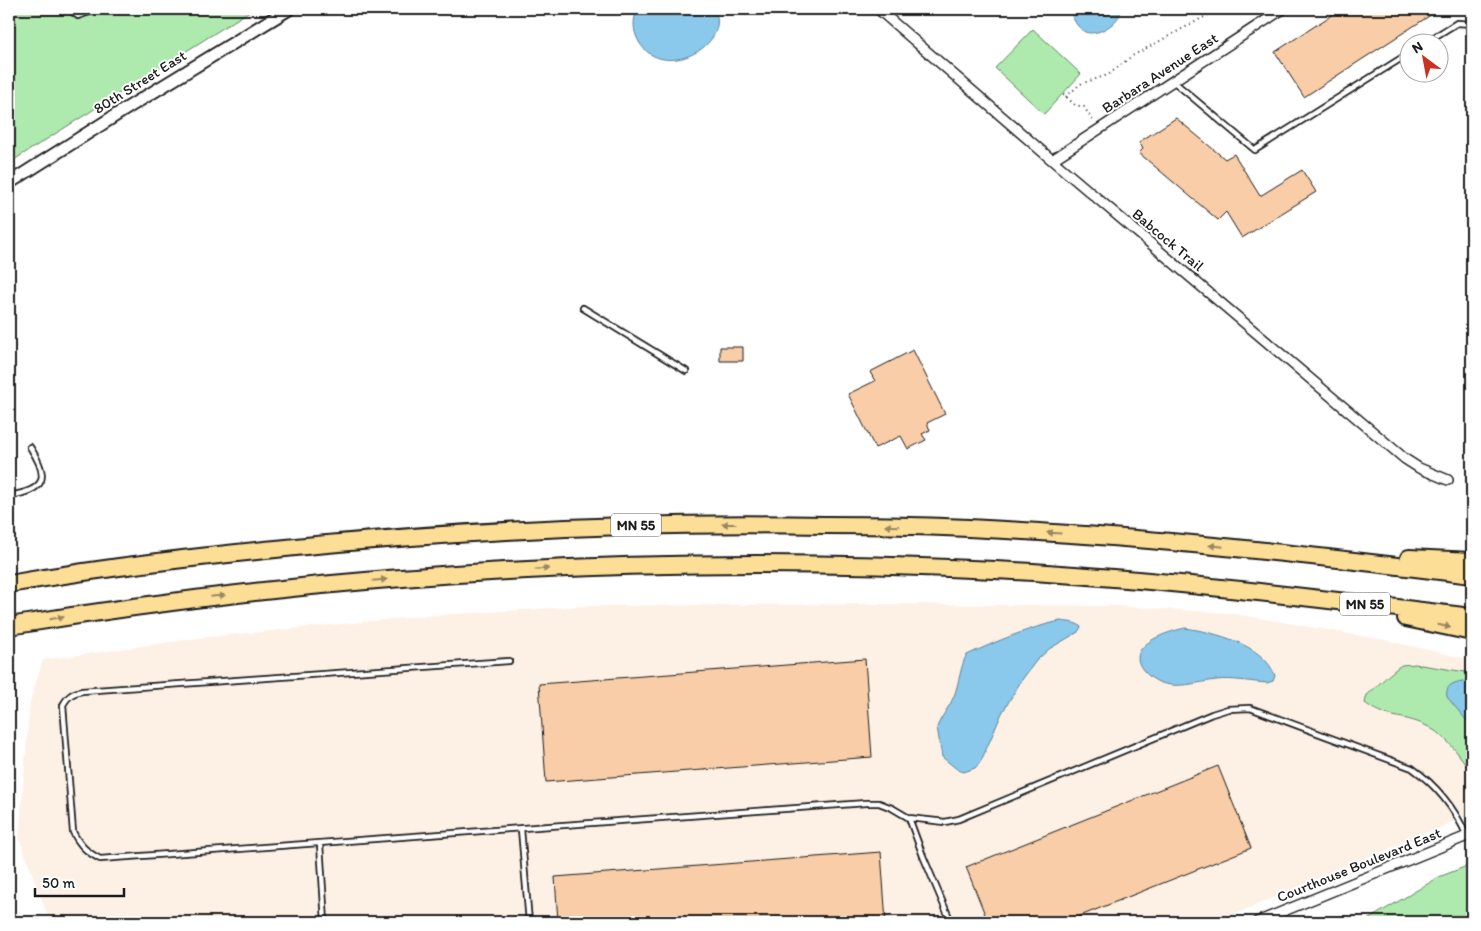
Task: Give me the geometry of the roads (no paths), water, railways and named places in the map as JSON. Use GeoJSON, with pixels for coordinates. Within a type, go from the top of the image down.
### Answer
{"type":"FeatureCollection","features":[{"type":"Feature","properties":{"kind":"highway","name":"MN 55"},"geometry":{"type":"LineString","coordinates":[[9,584],[110,568],[259,550],[435,534],[604,526],[728,524],[943,527],[1120,537],[1264,551],[1472,576]]}},
{"type":"Feature","properties":{"kind":"highway"},"geometry":{"type":"LineString","coordinates":[[1264,551],[1472,561]]}},
{"type":"Feature","properties":{"kind":"highway","name":"MN 55"},"geometry":{"type":"LineString","coordinates":[[9,626],[84,613],[184,600],[405,577],[579,568],[747,564],[964,568],[1160,581],[1472,617]]}},
{"type":"Feature","properties":{"kind":"highway"},"geometry":{"type":"LineString","coordinates":[[1259,591],[1369,610],[1472,632]]}},
{"type":"Feature","properties":{"kind":"street","name":"80th Street East"},"geometry":{"type":"LineString","coordinates":[[9,183],[289,9]]}},
{"type":"Feature","properties":{"kind":"street","name":"Babcock Trail"},"geometry":{"type":"LineString","coordinates":[[878,9],[1052,160],[1406,459],[1419,468],[1448,480]]}},
{"type":"Feature","properties":{"kind":"street","name":"Barbara Avenue East"},"geometry":{"type":"LineString","coordinates":[[1052,160],[1283,9]]}},
{"type":"Feature","properties":{"kind":"street","name":"Courthouse Boulevard East"},"geometry":{"type":"LineString","coordinates":[[1257,922],[1470,835]]}},
{"type":"Feature","properties":{"kind":"lane"},"geometry":{"type":"LineString","coordinates":[[69,9],[78,16],[98,9]]}},
{"type":"Feature","properties":{"kind":"lane"},"geometry":{"type":"LineString","coordinates":[[1442,32],[1457,23],[1472,24]]}},
{"type":"Feature","properties":{"kind":"lane"},"geometry":{"type":"LineString","coordinates":[[1173,81],[1254,150],[1398,60]]}},
{"type":"Feature","properties":{"kind":"lane"},"geometry":{"type":"LineString","coordinates":[[583,308],[686,371]]}},
{"type":"Feature","properties":{"kind":"lane"},"geometry":{"type":"LineString","coordinates":[[9,496],[25,493],[36,488],[41,481],[43,472],[30,447]]}},
{"type":"Feature","properties":{"kind":"lane"},"geometry":{"type":"LineString","coordinates":[[509,661],[73,693],[63,705],[73,832],[86,852],[100,860],[866,803],[879,803],[909,818],[944,822],[959,820],[1212,714],[1228,709],[1250,708],[1412,768],[1428,780],[1446,801],[1470,835]]}},
{"type":"Feature","properties":{"kind":"lane"},"geometry":{"type":"LineString","coordinates":[[909,818],[922,856],[951,922]]}},
{"type":"Feature","properties":{"kind":"lane"},"geometry":{"type":"LineString","coordinates":[[522,829],[529,922]]}},
{"type":"Feature","properties":{"kind":"lane"},"geometry":{"type":"LineString","coordinates":[[320,844],[325,922]]}},
{"type":"Feature","properties":{"kind":"water"},"geometry":{"type":"Polygon","coordinates":[[[638,9],[714,9],[718,22],[714,35],[705,46],[693,54],[679,59],[664,59],[650,54],[639,42],[634,26],[638,9]]]}},
{"type":"Feature","properties":{"kind":"water"},"geometry":{"type":"Polygon","coordinates":[[[1069,9],[1121,9],[1117,19],[1108,27],[1090,33],[1080,28],[1073,19],[1069,9]]]}},
{"type":"Feature","properties":{"kind":"water"},"geometry":{"type":"Polygon","coordinates":[[[1060,621],[1074,623],[1081,627],[1078,632],[1049,649],[1036,661],[1021,681],[1002,713],[981,761],[975,768],[964,772],[958,770],[942,757],[937,727],[954,696],[963,662],[967,655],[1013,635],[1060,621]]]}},
{"type":"Feature","properties":{"kind":"water"},"geometry":{"type":"Polygon","coordinates":[[[1185,628],[1224,637],[1250,648],[1269,665],[1275,676],[1273,681],[1267,683],[1216,680],[1188,685],[1160,683],[1144,671],[1139,662],[1139,654],[1143,647],[1158,637],[1185,628]]]}},
{"type":"Feature","properties":{"kind":"water"},"geometry":{"type":"Polygon","coordinates":[[[1462,681],[1472,682],[1472,727],[1447,697],[1448,688],[1462,681]]]}}]}
